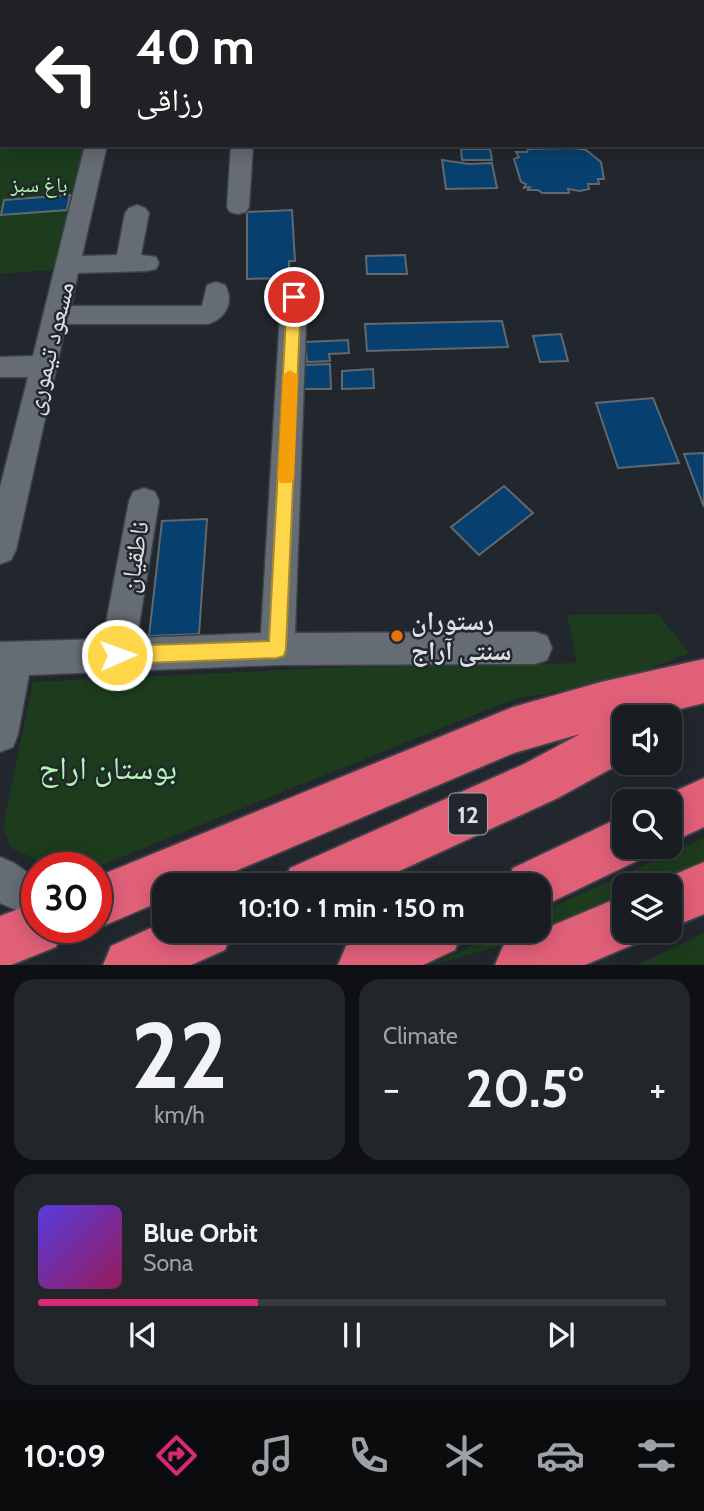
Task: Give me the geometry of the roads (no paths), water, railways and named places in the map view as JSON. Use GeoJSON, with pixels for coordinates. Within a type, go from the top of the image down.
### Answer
{"type":"FeatureCollection","features":[{"type":"Feature","properties":{"kind":"highway"},"geometry":{"type":"LineString","coordinates":[[112,896],[513,730],[601,705],[704,681]]}},
{"type":"Feature","properties":{"kind":"highway"},"geometry":{"type":"LineString","coordinates":[[678,705],[704,690]]}},
{"type":"Feature","properties":{"kind":"highway","name":"12"},"geometry":{"type":"LineString","coordinates":[[337,873],[541,781],[612,742]]}},
{"type":"Feature","properties":{"kind":"highway"},"geometry":{"type":"LineString","coordinates":[[682,812],[704,802]]}},
{"type":"Feature","properties":{"kind":"highway"},"geometry":{"type":"LineString","coordinates":[[551,876],[612,846]]}},
{"type":"Feature","properties":{"kind":"highway"},"geometry":{"type":"LineString","coordinates":[[682,897],[704,887]]}},
{"type":"Feature","properties":{"kind":"highway"},"geometry":{"type":"LineString","coordinates":[[522,965],[612,927]]}},
{"type":"Feature","properties":{"kind":"highway"},"geometry":{"type":"LineString","coordinates":[[0,943],[21,934]]}},
{"type":"Feature","properties":{"kind":"highway"},"geometry":{"type":"LineString","coordinates":[[130,965],[179,943]]}},
{"type":"Feature","properties":{"kind":"highway"},"geometry":{"type":"LineString","coordinates":[[365,965],[411,943]]}},
{"type":"Feature","properties":{"kind":"street","name":"مسعود تیموری"},"geometry":{"type":"LineString","coordinates":[[0,550],[10,466],[45,366],[96,147]]}},
{"type":"Feature","properties":{"kind":"street"},"geometry":{"type":"LineString","coordinates":[[239,207],[242,147]]}},
{"type":"Feature","properties":{"kind":"street"},"geometry":{"type":"LineString","coordinates":[[69,265],[137,262],[137,214]]}},
{"type":"Feature","properties":{"kind":"street"},"geometry":{"type":"LineString","coordinates":[[57,315],[208,315],[214,312],[216,291]]}},
{"type":"Feature","properties":{"kind":"street"},"geometry":{"type":"LineString","coordinates":[[277,649],[294,297]]}},
{"type":"Feature","properties":{"kind":"street"},"geometry":{"type":"LineString","coordinates":[[0,367],[45,366]]}},
{"type":"Feature","properties":{"kind":"street","name":"ناطقیان"},"geometry":{"type":"LineString","coordinates":[[117,655],[144,501]]}},
{"type":"Feature","properties":{"kind":"street"},"geometry":{"type":"LineString","coordinates":[[0,734],[8,658],[277,649],[535,648]]}},
{"type":"Feature","properties":{"kind":"street"},"geometry":{"type":"LineString","coordinates":[[0,877],[21,893]]}},
{"type":"Feature","properties":{"kind":"place","name":"رستوران سنتی آراج"},"geometry":{"type":"Point","coordinates":[397,636]}},
{"type":"Feature","properties":{"kind":"park label","name":"باغ سبز"},"geometry":{"type":"Point","coordinates":[39,184]}},
{"type":"Feature","properties":{"kind":"park label","name":"بوستان اراج"},"geometry":{"type":"Point","coordinates":[108,767]}}]}
